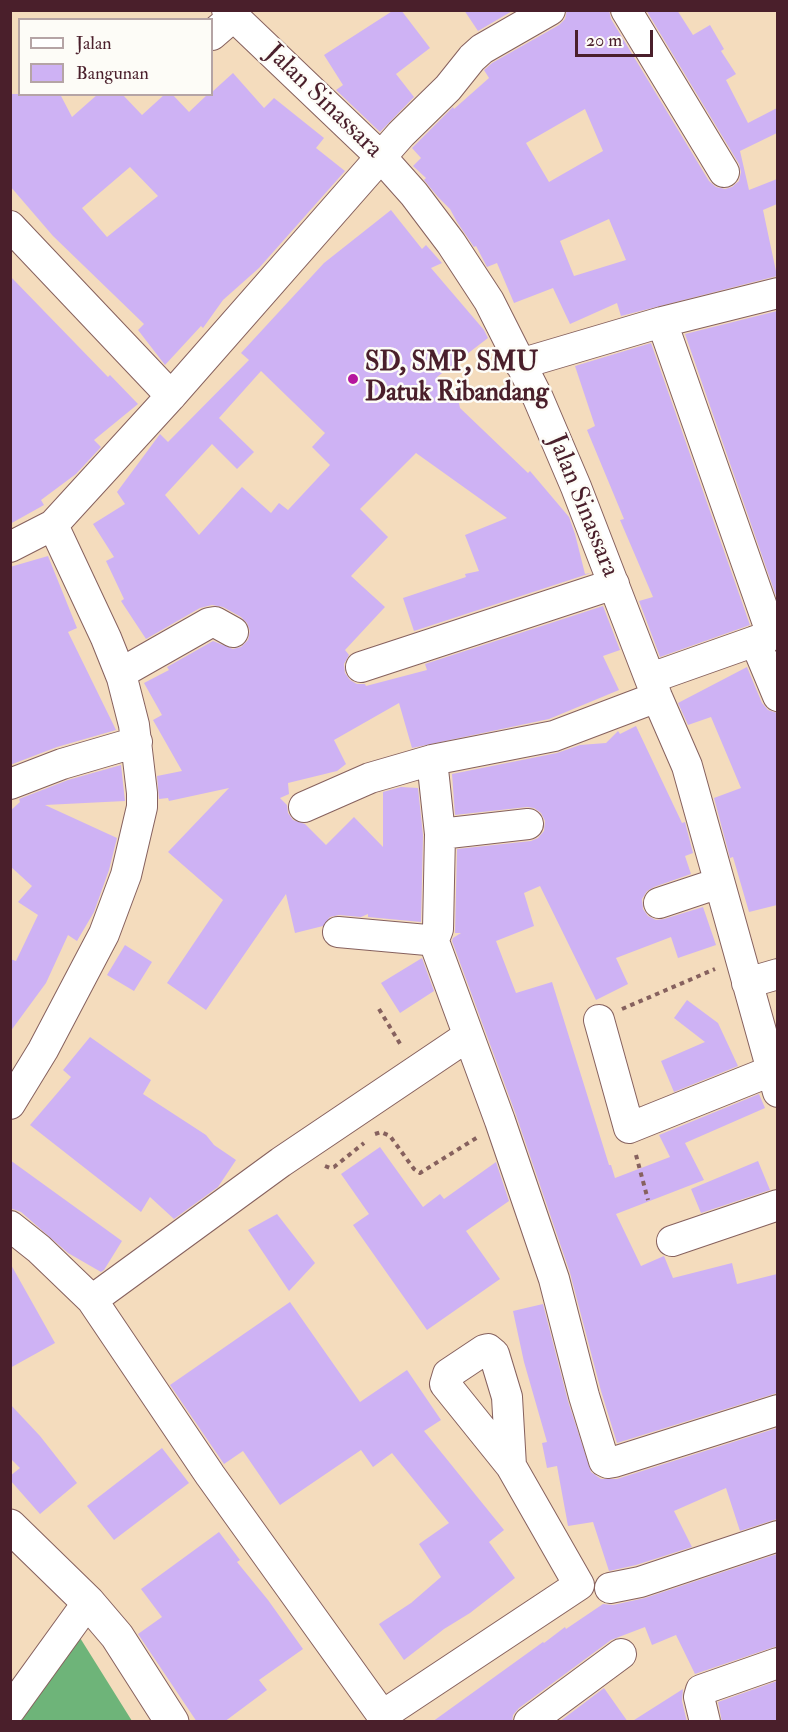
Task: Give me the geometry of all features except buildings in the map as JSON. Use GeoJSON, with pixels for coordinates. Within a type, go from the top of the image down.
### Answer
{"type":"FeatureCollection","features":[{"type":"Feature","properties":{"kind":"street"},"geometry":{"type":"LineString","coordinates":[[10,547],[53,525],[171,396],[381,157],[448,88],[477,53],[550,10]]}},
{"type":"Feature","properties":{"kind":"street"},"geometry":{"type":"LineString","coordinates":[[626,10],[724,172]]}},
{"type":"Feature","properties":{"kind":"street","name":"Jalan Sinassara"},"geometry":{"type":"LineString","coordinates":[[224,21],[381,157],[414,194],[451,243],[489,301],[538,398],[576,487],[654,688],[687,766],[774,1081]]}},
{"type":"Feature","properties":{"kind":"street"},"geometry":{"type":"LineString","coordinates":[[10,226],[171,396]]}},
{"type":"Feature","properties":{"kind":"street"},"geometry":{"type":"LineString","coordinates":[[520,364],[662,322],[777,293]]}},
{"type":"Feature","properties":{"kind":"street"},"geometry":{"type":"LineString","coordinates":[[662,322],[768,636],[777,696]]}},
{"type":"Feature","properties":{"kind":"street"},"geometry":{"type":"LineString","coordinates":[[10,1104],[43,1050],[104,934],[126,875],[142,807],[137,742],[121,673],[53,525]]}},
{"type":"Feature","properties":{"kind":"street"},"geometry":{"type":"LineString","coordinates":[[361,668],[614,584]]}},
{"type":"Feature","properties":{"kind":"street"},"geometry":{"type":"LineString","coordinates":[[121,673],[209,623],[214,622],[233,632]]}},
{"type":"Feature","properties":{"kind":"street"},"geometry":{"type":"LineString","coordinates":[[304,807],[370,778],[432,760],[554,736],[768,636]]}},
{"type":"Feature","properties":{"kind":"street"},"geometry":{"type":"LineString","coordinates":[[10,783],[62,764],[137,742]]}},
{"type":"Feature","properties":{"kind":"street"},"geometry":{"type":"LineString","coordinates":[[432,760],[440,834],[438,929],[433,942],[500,1121],[554,1280],[584,1396],[604,1461],[614,1462],[777,1410]]}},
{"type":"Feature","properties":{"kind":"street"},"geometry":{"type":"LineString","coordinates":[[440,834],[528,824]]}},
{"type":"Feature","properties":{"kind":"street"},"geometry":{"type":"LineString","coordinates":[[659,903],[719,883]]}},
{"type":"Feature","properties":{"kind":"street"},"geometry":{"type":"LineString","coordinates":[[338,932],[433,942]]}},
{"type":"Feature","properties":{"kind":"street"},"geometry":{"type":"LineString","coordinates":[[744,970],[777,974]]}},
{"type":"Feature","properties":{"kind":"street"},"geometry":{"type":"LineString","coordinates":[[599,1020],[628,1128],[774,1081]]}},
{"type":"Feature","properties":{"kind":"street"},"geometry":{"type":"LineString","coordinates":[[92,1300],[308,1143],[468,1036]]}},
{"type":"Feature","properties":{"kind":"street"},"geometry":{"type":"LineString","coordinates":[[672,1241],[777,1205]]}},
{"type":"Feature","properties":{"kind":"street"},"geometry":{"type":"LineString","coordinates":[[10,1226],[39,1249],[92,1300],[210,1475],[385,1718],[579,1585],[511,1466]]}},
{"type":"Feature","properties":{"kind":"street"},"geometry":{"type":"LineString","coordinates":[[10,1526],[88,1602],[117,1636],[172,1722]]}},
{"type":"Feature","properties":{"kind":"street"},"geometry":{"type":"LineString","coordinates":[[610,1588],[640,1582],[777,1536]]}},
{"type":"Feature","properties":{"kind":"street"},"geometry":{"type":"LineString","coordinates":[[10,1710],[88,1602]]}},
{"type":"Feature","properties":{"kind":"street"},"geometry":{"type":"LineString","coordinates":[[529,1722],[621,1654]]}},
{"type":"Feature","properties":{"kind":"street"},"geometry":{"type":"LineString","coordinates":[[705,1722],[699,1697],[701,1690],[777,1663]]}},
{"type":"Feature","properties":{"kind":"path"},"geometry":{"type":"LineString","coordinates":[[599,1020],[744,970]]}},
{"type":"Feature","properties":{"kind":"path"},"geometry":{"type":"LineString","coordinates":[[379,1009],[416,1071]]}},
{"type":"Feature","properties":{"kind":"path"},"geometry":{"type":"LineString","coordinates":[[628,1128],[648,1200]]}},
{"type":"Feature","properties":{"kind":"path"},"geometry":{"type":"LineString","coordinates":[[373,1135],[381,1132],[390,1136],[420,1173],[479,1136]]}},
{"type":"Feature","properties":{"kind":"path"},"geometry":{"type":"LineString","coordinates":[[308,1143],[324,1165],[330,1168],[365,1142]]}},
{"type":"Feature","properties":{"kind":"green space"},"geometry":{"type":"Polygon","coordinates":[[[77,1633],[132,1721],[11,1722],[77,1633]]]}},
{"type":"Feature","properties":{"kind":"place","name":"SD, SMP, SMU Datuk Ribandang"},"geometry":{"type":"Point","coordinates":[353,379]}}]}
